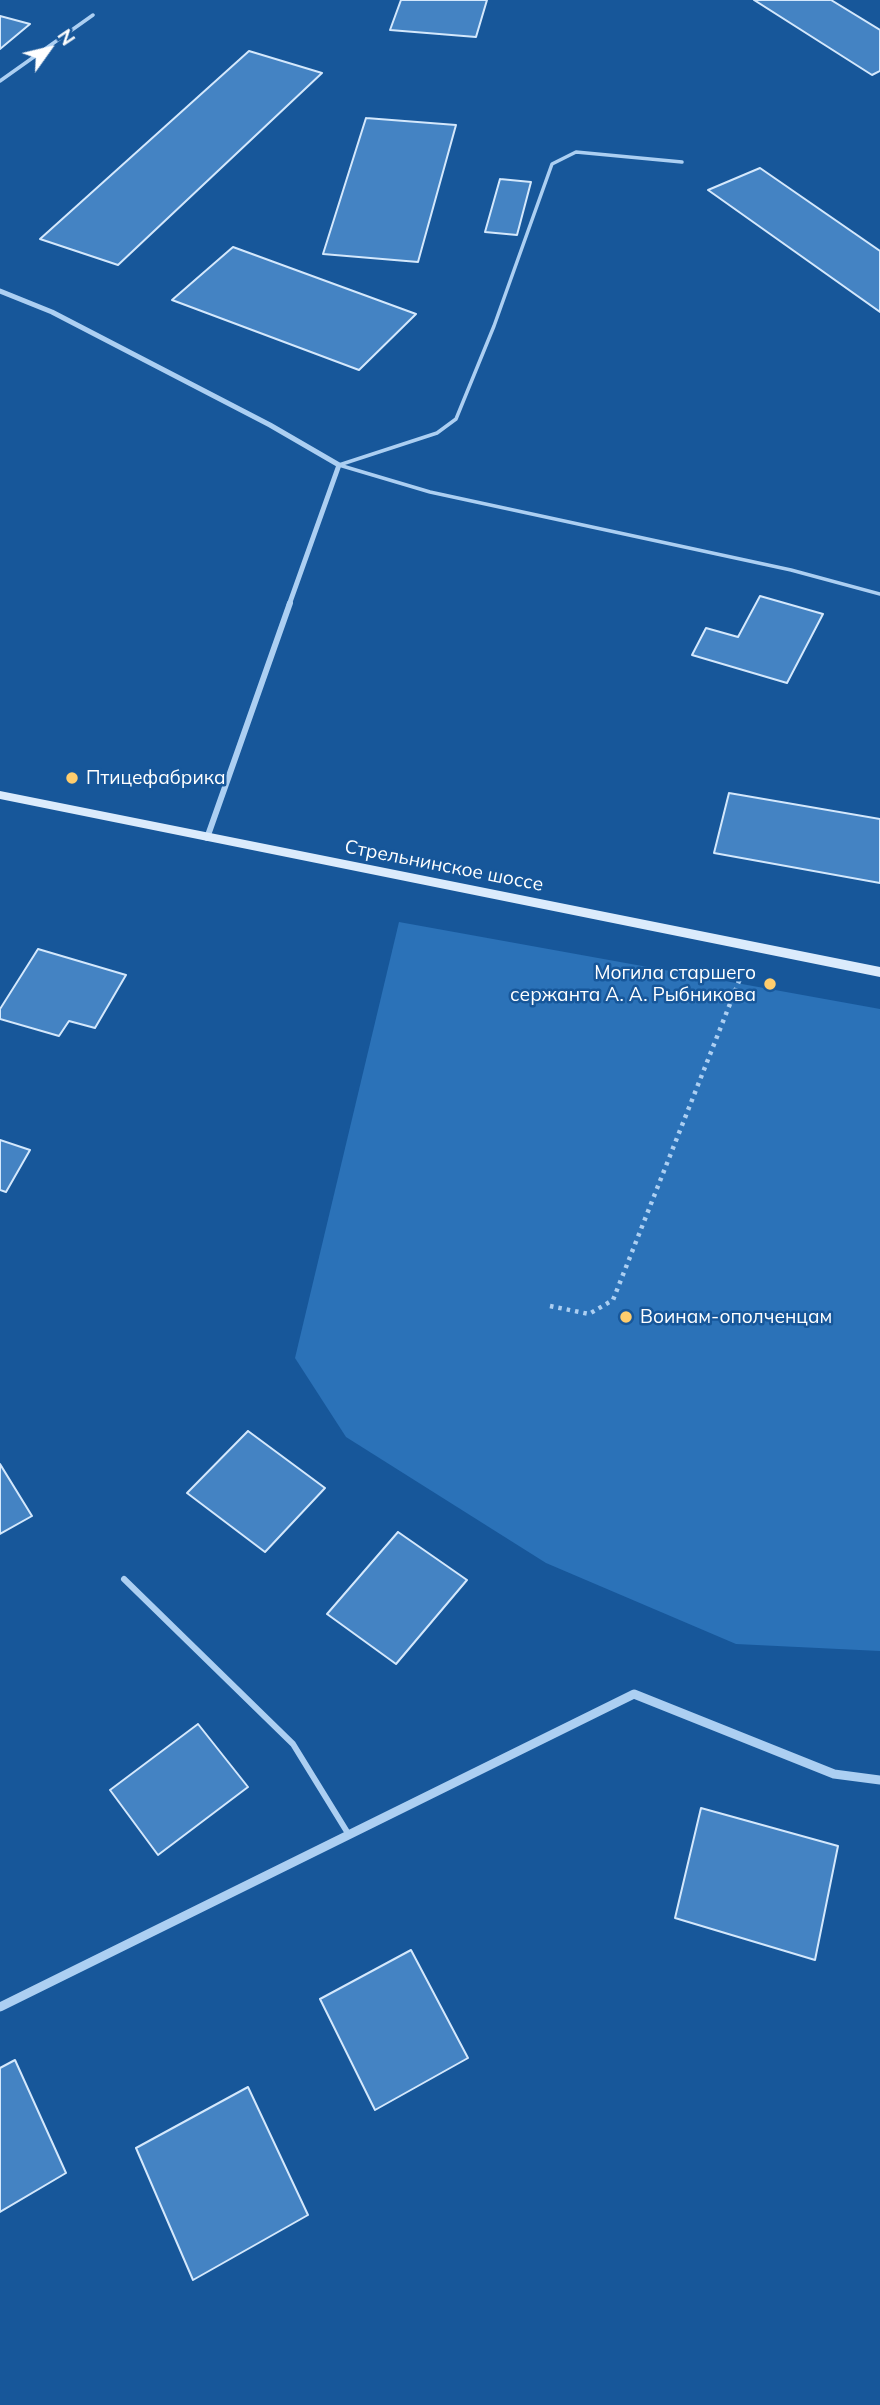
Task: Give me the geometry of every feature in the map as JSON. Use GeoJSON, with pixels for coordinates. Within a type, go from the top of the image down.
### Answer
{"type":"FeatureCollection","features":[{"type":"Feature","properties":{"kind":"main road","name":"Стрельнинское шоссе"},"geometry":{"type":"LineString","coordinates":[[0,795],[880,972]]}},
{"type":"Feature","properties":{"kind":"street"},"geometry":{"type":"LineString","coordinates":[[0,291],[64,318],[270,425],[339,465],[207,838]]}},
{"type":"Feature","properties":{"kind":"street"},"geometry":{"type":"LineString","coordinates":[[0,2007],[634,1694],[834,1774],[880,1780]]}},
{"type":"Feature","properties":{"kind":"lane"},"geometry":{"type":"LineString","coordinates":[[0,81],[93,15]]}},
{"type":"Feature","properties":{"kind":"lane"},"geometry":{"type":"LineString","coordinates":[[339,465],[437,433],[456,419],[494,326],[552,164],[576,152],[682,162]]}},
{"type":"Feature","properties":{"kind":"lane"},"geometry":{"type":"LineString","coordinates":[[339,465],[430,492],[791,570],[880,594]]}},
{"type":"Feature","properties":{"kind":"lane"},"geometry":{"type":"LineString","coordinates":[[124,1579],[293,1744],[349,1835]]}},
{"type":"Feature","properties":{"kind":"path"},"geometry":{"type":"LineString","coordinates":[[550,1306],[589,1314],[613,1300],[744,967]]}},
{"type":"Feature","properties":{"kind":"shaded area"},"geometry":{"type":"Polygon","coordinates":[[[399,922],[880,1009],[880,1651],[736,1644],[546,1563],[346,1437],[295,1358],[399,922]]]}},
{"type":"Feature","properties":{"kind":"building"},"geometry":{"type":"Polygon","coordinates":[[[401,0],[487,0],[476,37],[390,30],[401,0]]]}},
{"type":"Feature","properties":{"kind":"building"},"geometry":{"type":"Polygon","coordinates":[[[754,0],[831,0],[880,30],[880,71],[872,75],[754,0]]]}},
{"type":"Feature","properties":{"kind":"building"},"geometry":{"type":"Polygon","coordinates":[[[0,16],[30,24],[0,49],[0,16]]]}},
{"type":"Feature","properties":{"kind":"building"},"geometry":{"type":"Polygon","coordinates":[[[249,51],[322,73],[118,265],[40,239],[249,51]]]}},
{"type":"Feature","properties":{"kind":"building"},"geometry":{"type":"Polygon","coordinates":[[[366,118],[456,125],[418,262],[323,254],[366,118]]]}},
{"type":"Feature","properties":{"kind":"building"},"geometry":{"type":"Polygon","coordinates":[[[760,168],[880,251],[880,312],[708,190],[760,168]]]}},
{"type":"Feature","properties":{"kind":"building"},"geometry":{"type":"Polygon","coordinates":[[[500,179],[531,182],[517,235],[485,232],[500,179]]]}},
{"type":"Feature","properties":{"kind":"building"},"geometry":{"type":"Polygon","coordinates":[[[233,247],[416,314],[359,370],[172,300],[233,247]]]}},
{"type":"Feature","properties":{"kind":"building"},"geometry":{"type":"Polygon","coordinates":[[[760,596],[823,614],[787,683],[692,655],[706,628],[738,637],[760,596]]]}},
{"type":"Feature","properties":{"kind":"building"},"geometry":{"type":"Polygon","coordinates":[[[729,793],[880,819],[880,883],[714,853],[729,793]]]}},
{"type":"Feature","properties":{"kind":"building"},"geometry":{"type":"Polygon","coordinates":[[[38,949],[126,975],[95,1028],[69,1021],[59,1036],[0,1019],[0,1009],[38,949]]]}},
{"type":"Feature","properties":{"kind":"building"},"geometry":{"type":"Polygon","coordinates":[[[0,1140],[30,1150],[6,1192],[0,1190],[0,1140]]]}},
{"type":"Feature","properties":{"kind":"building"},"geometry":{"type":"Polygon","coordinates":[[[248,1431],[325,1488],[265,1552],[187,1493],[248,1431]]]}},
{"type":"Feature","properties":{"kind":"building"},"geometry":{"type":"Polygon","coordinates":[[[0,1464],[32,1516],[0,1534],[0,1464]]]}},
{"type":"Feature","properties":{"kind":"building"},"geometry":{"type":"Polygon","coordinates":[[[398,1532],[467,1580],[396,1664],[327,1614],[398,1532]]]}},
{"type":"Feature","properties":{"kind":"building"},"geometry":{"type":"Polygon","coordinates":[[[198,1724],[248,1787],[158,1855],[110,1790],[198,1724]]]}},
{"type":"Feature","properties":{"kind":"building"},"geometry":{"type":"Polygon","coordinates":[[[701,1808],[838,1846],[815,1960],[675,1918],[701,1808]]]}},
{"type":"Feature","properties":{"kind":"building"},"geometry":{"type":"Polygon","coordinates":[[[411,1950],[468,2058],[375,2110],[320,1999],[411,1950]]]}},
{"type":"Feature","properties":{"kind":"building"},"geometry":{"type":"Polygon","coordinates":[[[15,2060],[66,2173],[0,2212],[0,2068],[15,2060]]]}},
{"type":"Feature","properties":{"kind":"building"},"geometry":{"type":"Polygon","coordinates":[[[248,2087],[308,2215],[193,2280],[136,2148],[248,2087]]]}},
{"type":"Feature","properties":{"kind":"place","name":"Птицефабрика"},"geometry":{"type":"Point","coordinates":[72,778]}},
{"type":"Feature","properties":{"kind":"place","name":"Могила старшего сержанта А. А. Рыбникова"},"geometry":{"type":"Point","coordinates":[770,984]}},
{"type":"Feature","properties":{"kind":"place","name":"Воинам-ополченцам"},"geometry":{"type":"Point","coordinates":[626,1317]}}]}
